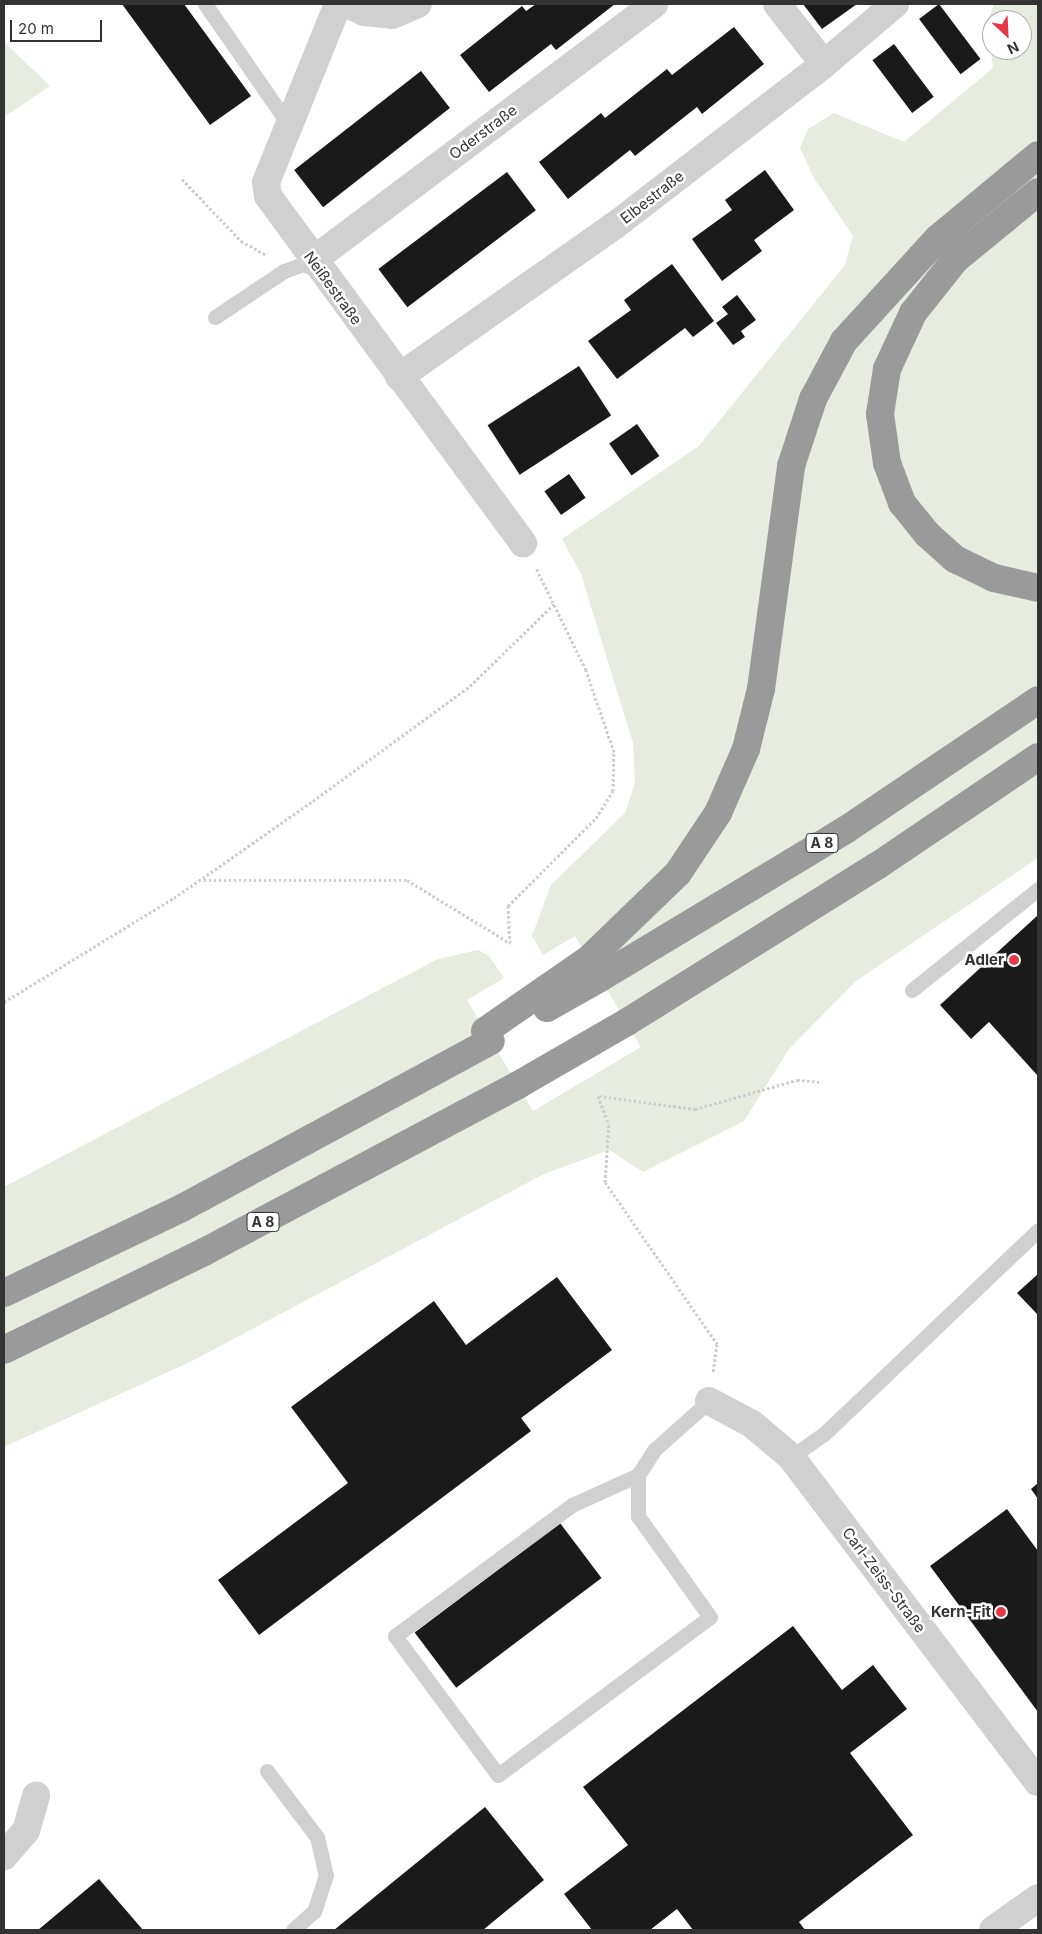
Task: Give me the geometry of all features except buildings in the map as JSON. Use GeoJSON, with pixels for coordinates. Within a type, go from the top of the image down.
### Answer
{"type":"FeatureCollection","features":[{"type":"Feature","properties":{"kind":"highway"},"geometry":{"type":"LineString","coordinates":[[595,968],[678,873],[718,813],[746,749],[761,689],[791,466],[813,398],[844,341],[937,238],[1038,155]]}},
{"type":"Feature","properties":{"kind":"highway"},"geometry":{"type":"LineString","coordinates":[[1038,192],[955,260],[913,313],[887,369],[880,414],[887,463],[899,495],[927,534],[955,559],[994,578],[1038,588]]}},
{"type":"Feature","properties":{"kind":"highway","name":"A 8"},"geometry":{"type":"LineString","coordinates":[[4,1293],[182,1208],[375,1104],[488,1036],[595,968],[846,829],[1038,700]]}},
{"type":"Feature","properties":{"kind":"highway","name":"A 8"},"geometry":{"type":"LineString","coordinates":[[4,1350],[204,1252],[518,1085],[627,1022],[877,866],[1038,757]]}},
{"type":"Feature","properties":{"kind":"street","name":"Neißestraße"},"geometry":{"type":"LineString","coordinates":[[338,4],[266,182],[268,196],[312,260],[523,543]]}},
{"type":"Feature","properties":{"kind":"street"},"geometry":{"type":"LineString","coordinates":[[347,4],[364,12],[392,15],[418,4]]}},
{"type":"Feature","properties":{"kind":"street","name":"Oderstraße"},"geometry":{"type":"LineString","coordinates":[[312,260],[654,4]]}},
{"type":"Feature","properties":{"kind":"street"},"geometry":{"type":"LineString","coordinates":[[777,4],[824,64]]}},
{"type":"Feature","properties":{"kind":"street","name":"Elbestraße"},"geometry":{"type":"LineString","coordinates":[[399,377],[614,226],[824,64],[895,4]]}},
{"type":"Feature","properties":{"kind":"street","name":"Carl-Zeiss-Straße"},"geometry":{"type":"LineString","coordinates":[[709,1401],[752,1424],[791,1457],[1038,1782]]}},
{"type":"Feature","properties":{"kind":"street"},"geometry":{"type":"LineString","coordinates":[[4,1856],[26,1831],[36,1795]]}},
{"type":"Feature","properties":{"kind":"street"},"geometry":{"type":"LineString","coordinates":[[993,1930],[1038,1898]]}},
{"type":"Feature","properties":{"kind":"lane"},"geometry":{"type":"LineString","coordinates":[[205,4],[289,125]]}},
{"type":"Feature","properties":{"kind":"lane"},"geometry":{"type":"LineString","coordinates":[[214,317],[284,271],[312,260]]}},
{"type":"Feature","properties":{"kind":"lane"},"geometry":{"type":"LineString","coordinates":[[912,990],[1038,889]]}},
{"type":"Feature","properties":{"kind":"lane"},"geometry":{"type":"LineString","coordinates":[[791,1457],[825,1433],[1038,1230]]}},
{"type":"Feature","properties":{"kind":"lane"},"geometry":{"type":"LineString","coordinates":[[638,1475],[638,1516],[710,1616],[498,1775],[395,1636],[572,1506],[638,1475],[654,1450],[709,1401]]}},
{"type":"Feature","properties":{"kind":"lane"},"geometry":{"type":"LineString","coordinates":[[267,1771],[317,1838],[326,1875],[314,1911],[293,1930]]}},
{"type":"Feature","properties":{"kind":"path"},"geometry":{"type":"LineString","coordinates":[[182,179],[241,241],[269,257],[312,260]]}},
{"type":"Feature","properties":{"kind":"path"},"geometry":{"type":"LineString","coordinates":[[199,880],[407,880],[510,943],[508,906],[596,818],[613,791],[614,752],[586,670],[555,603],[523,543]]}},
{"type":"Feature","properties":{"kind":"path"},"geometry":{"type":"LineString","coordinates":[[4,1002],[199,880],[470,686],[555,603]]}},
{"type":"Feature","properties":{"kind":"path"},"geometry":{"type":"LineString","coordinates":[[709,1401],[717,1344],[605,1182],[609,1125],[598,1096],[694,1109],[797,1080],[821,1082]]}},
{"type":"Feature","properties":{"kind":"shaded area"},"geometry":{"type":"Polygon","coordinates":[[[994,4],[1038,4],[1038,858],[856,981],[789,1049],[744,1121],[643,1172],[609,1150],[544,1174],[190,1362],[4,1447],[4,1187],[438,959],[478,950],[489,956],[504,978],[467,1000],[533,1111],[641,1047],[575,936],[543,955],[532,936],[551,885],[625,813],[635,783],[633,743],[581,574],[562,539],[699,446],[845,265],[853,236],[814,178],[800,148],[808,129],[834,113],[904,142],[993,68],[992,60],[1032,60],[1032,10],[992,10],[994,4]]]}},
{"type":"Feature","properties":{"kind":"shaded area"},"geometry":{"type":"Polygon","coordinates":[[[4,42],[50,86],[4,117],[4,42]]]}},
{"type":"Feature","properties":{"kind":"place","name":"Adler"},"geometry":{"type":"Point","coordinates":[1014,960]}},
{"type":"Feature","properties":{"kind":"place","name":"Kern-Fit"},"geometry":{"type":"Point","coordinates":[1001,1612]}}]}
